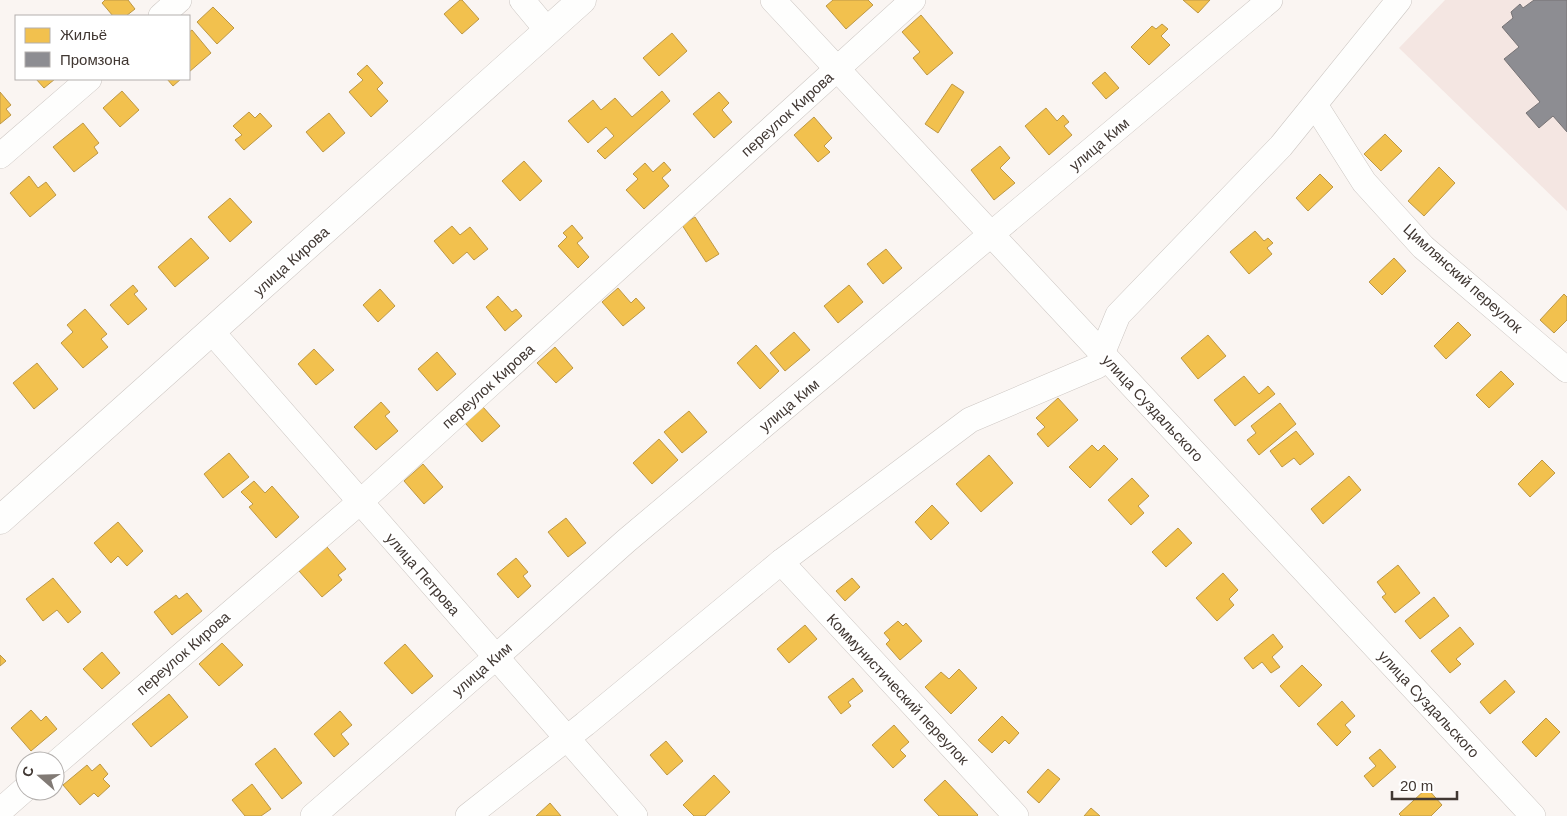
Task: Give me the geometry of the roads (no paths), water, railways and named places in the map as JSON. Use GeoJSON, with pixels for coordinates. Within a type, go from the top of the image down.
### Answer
{"type":"FeatureCollection","features":[{"type":"Feature","properties":{"kind":"street"},"geometry":{"type":"LineString","coordinates":[[162,15],[179,0]]}},
{"type":"Feature","properties":{"kind":"street"},"geometry":{"type":"LineString","coordinates":[[522,0],[548,30]]}},
{"type":"Feature","properties":{"kind":"street","name":"улица Кирова"},"geometry":{"type":"LineString","coordinates":[[0,520],[582,0]]}},
{"type":"Feature","properties":{"kind":"street","name":"улица Суздальского"},"geometry":{"type":"LineString","coordinates":[[773,0],[1533,816]]}},
{"type":"Feature","properties":{"kind":"street","name":"переулок Кирова"},"geometry":{"type":"LineString","coordinates":[[65,755],[360,502],[913,0]]}},
{"type":"Feature","properties":{"kind":"street","name":"улица Ким"},"geometry":{"type":"LineString","coordinates":[[312,816],[496,657],[626,541],[1270,0]]}},
{"type":"Feature","properties":{"kind":"street"},"geometry":{"type":"LineString","coordinates":[[468,816],[567,738],[781,562],[970,420],[1097,366],[1118,315],[1281,146],[1400,0]]}},
{"type":"Feature","properties":{"kind":"street"},"geometry":{"type":"LineString","coordinates":[[0,156],[88,80]]}},
{"type":"Feature","properties":{"kind":"street","name":"Цимлянский переулок"},"geometry":{"type":"LineString","coordinates":[[1315,104],[1364,182],[1423,247],[1567,370]]}},
{"type":"Feature","properties":{"kind":"street","name":"улица Петрова"},"geometry":{"type":"LineString","coordinates":[[212,332],[635,816]]}},
{"type":"Feature","properties":{"kind":"street","name":"Коммунистический переулок"},"geometry":{"type":"LineString","coordinates":[[781,562],[1016,816]]}},
{"type":"Feature","properties":{"kind":"street"},"geometry":{"type":"LineString","coordinates":[[0,811],[15,798]]}}]}
